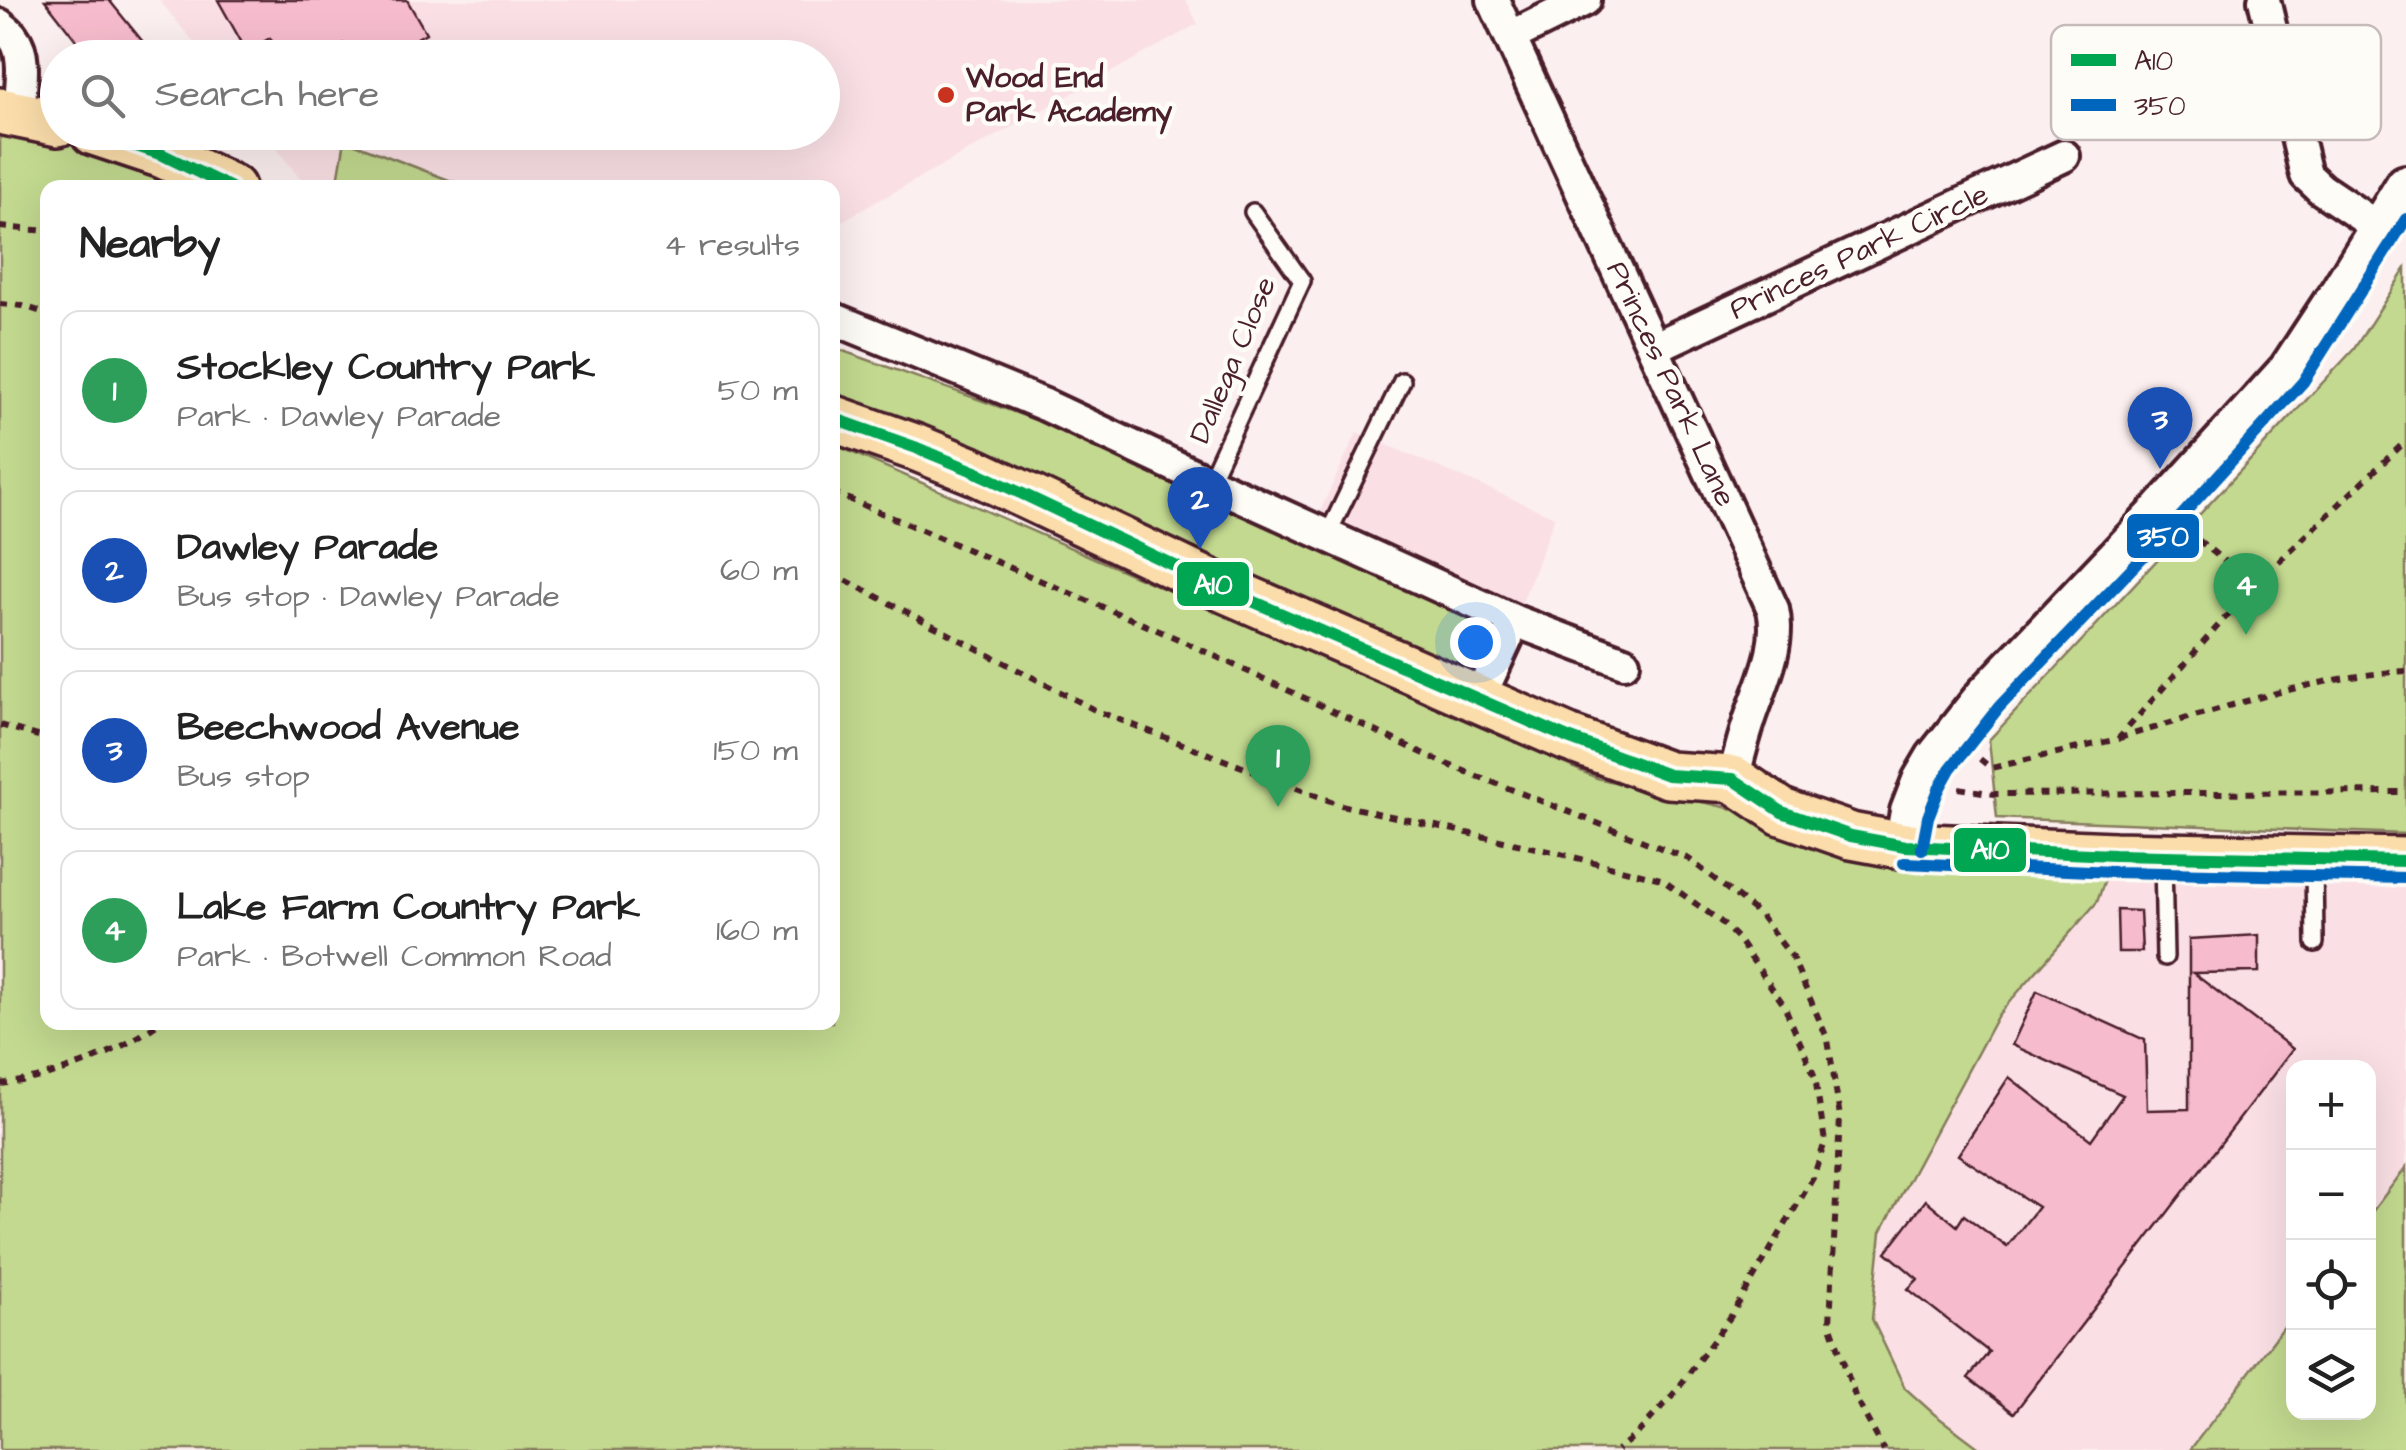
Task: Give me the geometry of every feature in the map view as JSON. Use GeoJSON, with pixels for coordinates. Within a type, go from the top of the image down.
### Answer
{"type":"FeatureCollection","features":[{"type":"Feature","properties":{"kind":"main road"},"geometry":{"type":"LineString","coordinates":[[148,150],[215,180]]}},
{"type":"Feature","properties":{"kind":"main road"},"geometry":{"type":"LineString","coordinates":[[840,421],[976,472],[1213,584],[1568,738],[1678,777],[1733,779],[1794,818],[1851,836],[1904,846],[2406,861]]}},
{"type":"Feature","properties":{"kind":"street","name":"Princes Park Lane"},"geometry":{"type":"LineString","coordinates":[[1492,0],[1768,594],[1776,622],[1772,652],[1733,779]]}},
{"type":"Feature","properties":{"kind":"street"},"geometry":{"type":"LineString","coordinates":[[1510,37],[1586,0]]}},
{"type":"Feature","properties":{"kind":"street"},"geometry":{"type":"LineString","coordinates":[[2264,0],[2270,25]]}},
{"type":"Feature","properties":{"kind":"street"},"geometry":{"type":"LineString","coordinates":[[0,25],[14,37],[19,49],[26,116]]}},
{"type":"Feature","properties":{"kind":"street"},"geometry":{"type":"LineString","coordinates":[[2298,140],[2306,175],[2379,228]]}},
{"type":"Feature","properties":{"kind":"street","name":"Princes Park Circle"},"geometry":{"type":"LineString","coordinates":[[1653,348],[2064,156]]}},
{"type":"Feature","properties":{"kind":"street"},"geometry":{"type":"LineString","coordinates":[[1904,846],[1911,812],[1936,758],[1998,684],[2289,371],[2406,186]]}},
{"type":"Feature","properties":{"kind":"street"},"geometry":{"type":"LineString","coordinates":[[840,321],[1045,404],[1515,621],[1624,662]]}},
{"type":"Feature","properties":{"kind":"street"},"geometry":{"type":"LineString","coordinates":[[1479,700],[1515,621]]}},
{"type":"Feature","properties":{"kind":"lane","name":"Dallega Close"},"geometry":{"type":"LineString","coordinates":[[1209,482],[1302,281],[1253,212]]}},
{"type":"Feature","properties":{"kind":"lane"},"geometry":{"type":"LineString","coordinates":[[1328,534],[1402,381]]}},
{"type":"Feature","properties":{"kind":"lane"},"geometry":{"type":"LineString","coordinates":[[2163,855],[2165,957]]}},
{"type":"Feature","properties":{"kind":"lane"},"geometry":{"type":"LineString","coordinates":[[2314,859],[2315,943]]}},
{"type":"Feature","properties":{"kind":"path"},"geometry":{"type":"LineString","coordinates":[[0,227],[40,231]]}},
{"type":"Feature","properties":{"kind":"path"},"geometry":{"type":"LineString","coordinates":[[0,304],[40,312]]}},
{"type":"Feature","properties":{"kind":"path"},"geometry":{"type":"LineString","coordinates":[[2118,739],[2254,585],[2406,441]]}},
{"type":"Feature","properties":{"kind":"path"},"geometry":{"type":"LineString","coordinates":[[840,495],[1176,638],[1444,763],[1689,859],[1759,914],[1792,957],[1828,1040],[1840,1117],[1830,1323],[1856,1399],[1884,1450]]}},
{"type":"Feature","properties":{"kind":"path"},"geometry":{"type":"LineString","coordinates":[[2162,511],[2254,585]]}},
{"type":"Feature","properties":{"kind":"path"},"geometry":{"type":"LineString","coordinates":[[840,577],[1097,711],[1340,805],[1661,878],[1737,938],[1784,1006],[1816,1077],[1825,1142],[1813,1178],[1732,1316],[1676,1391],[1638,1434],[1617,1450]]}},
{"type":"Feature","properties":{"kind":"path"},"geometry":{"type":"LineString","coordinates":[[1956,732],[1992,768],[2118,739],[2275,694],[2365,674],[2406,671]]}},
{"type":"Feature","properties":{"kind":"path"},"geometry":{"type":"LineString","coordinates":[[0,725],[40,737]]}},
{"type":"Feature","properties":{"kind":"path"},"geometry":{"type":"LineString","coordinates":[[1923,782],[1994,794],[2406,792]]}},
{"type":"Feature","properties":{"kind":"path"},"geometry":{"type":"LineString","coordinates":[[0,1084],[31,1081],[88,1062],[150,1030]]}},
{"type":"Feature","properties":{"kind":"shaded area","name":"Wood End Park Academy"},"geometry":{"type":"Polygon","coordinates":[[[159,0],[1186,0],[1198,24],[840,222],[840,180],[449,180],[372,150],[840,150],[840,40],[192,40],[159,0]]]}},
{"type":"Feature","properties":{"kind":"shaded area","name":"Wood End Park Academy"},"geometry":{"type":"Polygon","coordinates":[[[278,150],[344,150],[338,180],[301,180],[278,150]]]}},
{"type":"Feature","properties":{"kind":"shaded area"},"geometry":{"type":"Polygon","coordinates":[[[1357,432],[1555,517],[1515,621],[1309,534],[1357,432]]]}},
{"type":"Feature","properties":{"kind":"shaded area"},"geometry":{"type":"Polygon","coordinates":[[[2114,855],[2406,863],[2406,1167],[2376,1207],[2376,1060],[2286,1060],[2286,1324],[2190,1450],[1982,1450],[1905,1388],[1872,1319],[1881,1232],[1998,1015],[2097,902],[2114,855]]]}},
{"type":"Feature","properties":{"kind":"green space"},"geometry":{"type":"Polygon","coordinates":[[[0,111],[40,124],[40,150],[119,150],[211,180],[40,180],[40,1030],[840,1030],[840,447],[1597,778],[1851,836],[2114,855],[2097,902],[1998,1015],[1881,1232],[1872,1319],[1905,1388],[1982,1450],[0,1450],[0,111]]]}},
{"type":"Feature","properties":{"kind":"green space"},"geometry":{"type":"Polygon","coordinates":[[[343,150],[371,150],[449,180],[338,180],[343,150]]]}},
{"type":"Feature","properties":{"kind":"green space"},"geometry":{"type":"Polygon","coordinates":[[[2406,268],[2406,834],[1997,818],[1989,740],[2354,349],[2406,268]]]}},
{"type":"Feature","properties":{"kind":"green space"},"geometry":{"type":"Polygon","coordinates":[[[840,350],[1209,482],[1515,621],[1479,699],[840,415],[840,350]]]}},
{"type":"Feature","properties":{"kind":"green space"},"geometry":{"type":"Polygon","coordinates":[[[2406,1167],[2406,1450],[2190,1450],[2286,1324],[2286,1420],[2376,1420],[2376,1207],[2406,1167]]]}},
{"type":"Feature","properties":{"kind":"building"},"geometry":{"type":"Polygon","coordinates":[[[45,0],[109,0],[141,40],[76,40],[45,0]]]}},
{"type":"Feature","properties":{"kind":"building"},"geometry":{"type":"Polygon","coordinates":[[[218,0],[407,0],[426,33],[414,40],[240,40],[218,0]]]}},
{"type":"Feature","properties":{"kind":"building"},"geometry":{"type":"Polygon","coordinates":[[[2117,910],[2140,911],[2142,952],[2118,952],[2117,910]]]}},
{"type":"Feature","properties":{"kind":"building"},"geometry":{"type":"Polygon","coordinates":[[[2259,935],[2259,972],[2193,973],[2293,1049],[2014,1413],[1968,1378],[1989,1352],[1908,1289],[1918,1279],[1886,1252],[1926,1200],[1957,1226],[1964,1215],[2007,1247],[2038,1207],[1958,1155],[2009,1077],[2091,1140],[2123,1095],[2012,1045],[2037,991],[2145,1040],[2147,1110],[2189,1109],[2189,939],[2259,935]]]}},
{"type":"Feature","properties":{"kind":"transit line","name":"A10"},"geometry":{"type":"LineString","coordinates":[[148,150],[215,180]]}},
{"type":"Feature","properties":{"kind":"transit line","name":"350"},"geometry":{"type":"LineString","coordinates":[[1922,849],[1928,817],[1950,769],[1999,707],[2303,382],[2406,219]]}},
{"type":"Feature","properties":{"kind":"transit line","name":"A10"},"geometry":{"type":"LineString","coordinates":[[840,421],[976,472],[1213,584],[1568,738],[1668,775],[1733,779],[1782,812],[1851,836],[1905,846],[2406,861]]}},
{"type":"Feature","properties":{"kind":"transit line","name":"350"},"geometry":{"type":"LineString","coordinates":[[1904,863],[2406,878]]}},
{"type":"Feature","properties":{"kind":"place","name":"Wood End Park Academy"},"geometry":{"type":"Point","coordinates":[946,95]}},
{"type":"Feature","properties":{"kind":"place","name":"Beechwood Avenue"},"geometry":{"type":"Point","coordinates":[2160,469]}},
{"type":"Feature","properties":{"kind":"place","name":"Dawley Parade"},"geometry":{"type":"Point","coordinates":[1200,549]}},
{"type":"Feature","properties":{"kind":"place","name":"Lake Farm Country Park"},"geometry":{"type":"Point","coordinates":[2246,635]}},
{"type":"Feature","properties":{"kind":"place","name":"Stockley Country Park"},"geometry":{"type":"Point","coordinates":[1278,807]}}]}
